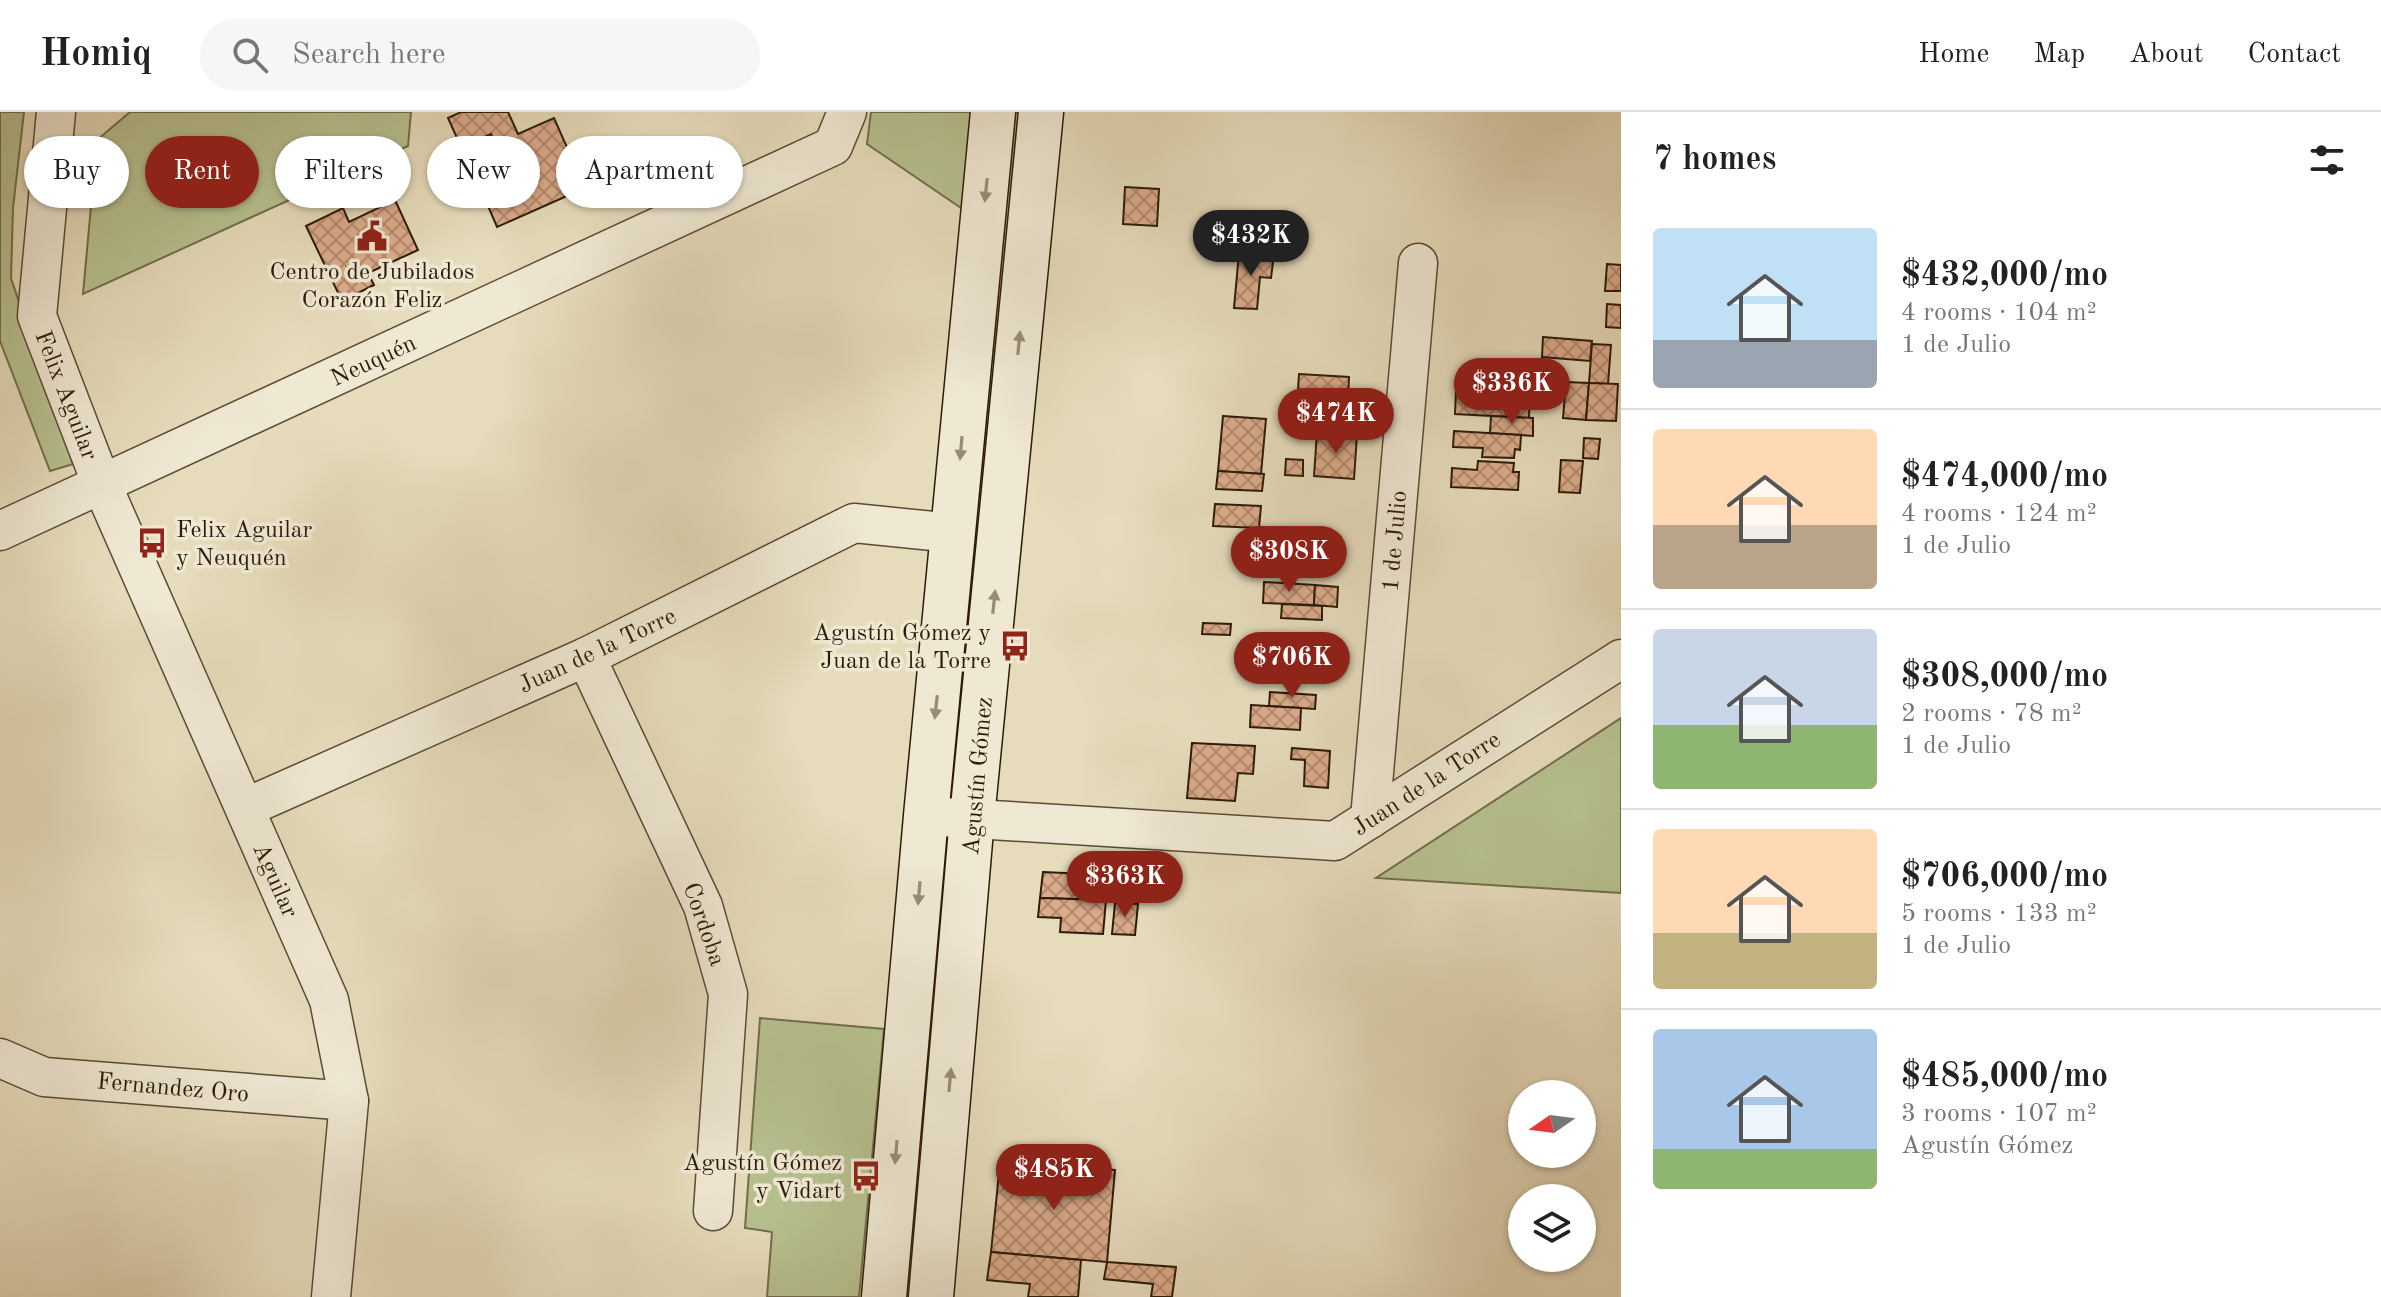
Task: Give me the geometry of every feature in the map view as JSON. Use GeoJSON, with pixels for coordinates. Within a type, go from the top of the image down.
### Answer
{"type":"FeatureCollection","features":[{"type":"Feature","properties":{"kind":"main road","name":"Agustín Gómez"},"geometry":{"type":"LineString","coordinates":[[884,1297],[993,112]]}},
{"type":"Feature","properties":{"kind":"main road","name":"Agustín Gómez"},"geometry":{"type":"LineString","coordinates":[[931,1297],[972,818],[1041,112]]}},
{"type":"Feature","properties":{"kind":"street","name":"Felix Aguilar"},"geometry":{"type":"LineString","coordinates":[[56,112],[37,316],[102,485]]}},
{"type":"Feature","properties":{"kind":"street","name":"Neuquén"},"geometry":{"type":"LineString","coordinates":[[0,531],[102,485],[840,129]]}},
{"type":"Feature","properties":{"kind":"street","name":"1 de Julio"},"geometry":{"type":"LineString","coordinates":[[1370,819],[1418,263]]}},
{"type":"Feature","properties":{"kind":"street","name":"Aguilar"},"geometry":{"type":"LineString","coordinates":[[102,485],[329,1000],[349,1101],[331,1297]]}},
{"type":"Feature","properties":{"kind":"street","name":"Juan de la Torre"},"geometry":{"type":"LineString","coordinates":[[245,808],[586,657],[854,523],[953,533]]}},
{"type":"Feature","properties":{"kind":"street","name":"Cordoba"},"geometry":{"type":"LineString","coordinates":[[586,657],[703,906],[728,994],[713,1211]]}},
{"type":"Feature","properties":{"kind":"street","name":"Juan de la Torre"},"geometry":{"type":"LineString","coordinates":[[926,816],[1335,841],[1621,659]]}},
{"type":"Feature","properties":{"kind":"street","name":"Fernandez Oro"},"geometry":{"type":"LineString","coordinates":[[0,1058],[44,1077],[349,1101]]}},
{"type":"Feature","properties":{"kind":"green space"},"geometry":{"type":"Polygon","coordinates":[[[0,112],[24,112],[13,208],[11,278],[73,464],[50,471],[0,341],[0,112]]]}},
{"type":"Feature","properties":{"kind":"green space"},"geometry":{"type":"Polygon","coordinates":[[[130,112],[411,112],[409,136],[275,136],[275,207],[83,294],[91,208],[129,208],[129,136],[102,136],[130,112]]]}},
{"type":"Feature","properties":{"kind":"green space"},"geometry":{"type":"Polygon","coordinates":[[[871,112],[973,112],[964,210],[867,144],[871,112]]]}},
{"type":"Feature","properties":{"kind":"green space"},"geometry":{"type":"Polygon","coordinates":[[[1013,112],[1022,112],[955,763],[967,644],[964,628],[1013,112]]]}},
{"type":"Feature","properties":{"kind":"green space"},"geometry":{"type":"Polygon","coordinates":[[[1621,718],[1621,893],[1376,878],[1621,718]]]}},
{"type":"Feature","properties":{"kind":"green space"},"geometry":{"type":"Polygon","coordinates":[[[942,873],[945,873],[910,1297],[902,1297],[942,873]]]}},
{"type":"Feature","properties":{"kind":"green space"},"geometry":{"type":"Polygon","coordinates":[[[760,1018],[884,1029],[859,1297],[767,1297],[772,1232],[745,1228],[760,1018]]]}},
{"type":"Feature","properties":{"kind":"building"},"geometry":{"type":"Polygon","coordinates":[[[461,112],[508,112],[518,134],[554,118],[562,136],[556,136],[556,201],[540,208],[540,136],[456,136],[448,118],[461,112]]]}},
{"type":"Feature","properties":{"kind":"building"},"geometry":{"type":"Polygon","coordinates":[[[1125,187],[1159,189],[1157,226],[1123,224],[1125,187]]]}},
{"type":"Feature","properties":{"kind":"building"},"geometry":{"type":"Polygon","coordinates":[[[343,208],[349,222],[378,208],[399,208],[418,250],[368,273],[374,285],[342,301],[306,226],[343,208]]]}},
{"type":"Feature","properties":{"kind":"building"},"geometry":{"type":"Polygon","coordinates":[[[489,208],[540,208],[497,227],[489,208]]]}},
{"type":"Feature","properties":{"kind":"building"},"geometry":{"type":"Polygon","coordinates":[[[1239,253],[1274,254],[1271,278],[1260,277],[1257,309],[1234,308],[1239,253]]]}},
{"type":"Feature","properties":{"kind":"building"},"geometry":{"type":"Polygon","coordinates":[[[1607,264],[1621,265],[1621,291],[1605,291],[1607,264]]]}},
{"type":"Feature","properties":{"kind":"building"},"geometry":{"type":"Polygon","coordinates":[[[1607,304],[1621,305],[1621,328],[1606,327],[1607,304]]]}},
{"type":"Feature","properties":{"kind":"building"},"geometry":{"type":"Polygon","coordinates":[[[1543,337],[1592,341],[1590,361],[1542,357],[1543,337]]]}},
{"type":"Feature","properties":{"kind":"building"},"geometry":{"type":"Polygon","coordinates":[[[1592,344],[1611,345],[1608,384],[1589,383],[1592,344]]]}},
{"type":"Feature","properties":{"kind":"building"},"geometry":{"type":"Polygon","coordinates":[[[1299,374],[1349,377],[1347,424],[1296,421],[1299,374]]]}},
{"type":"Feature","properties":{"kind":"building"},"geometry":{"type":"Polygon","coordinates":[[[1566,382],[1589,383],[1586,420],[1563,418],[1566,382]]]}},
{"type":"Feature","properties":{"kind":"building"},"geometry":{"type":"Polygon","coordinates":[[[1589,383],[1618,384],[1616,421],[1586,420],[1589,383]]]}},
{"type":"Feature","properties":{"kind":"building"},"geometry":{"type":"Polygon","coordinates":[[[1456,391],[1530,394],[1529,418],[1455,414],[1456,391]]]}},
{"type":"Feature","properties":{"kind":"building"},"geometry":{"type":"Polygon","coordinates":[[[1223,416],[1266,419],[1261,474],[1218,471],[1223,416]]]}},
{"type":"Feature","properties":{"kind":"building"},"geometry":{"type":"Polygon","coordinates":[[[1491,416],[1533,418],[1533,436],[1490,433],[1491,416]]]}},
{"type":"Feature","properties":{"kind":"building"},"geometry":{"type":"Polygon","coordinates":[[[1454,431],[1521,435],[1520,450],[1515,449],[1514,458],[1482,457],[1483,448],[1453,447],[1454,431]]]}},
{"type":"Feature","properties":{"kind":"building"},"geometry":{"type":"Polygon","coordinates":[[[1317,432],[1357,435],[1354,479],[1314,476],[1317,432]]]}},
{"type":"Feature","properties":{"kind":"building"},"geometry":{"type":"Polygon","coordinates":[[[1584,438],[1600,439],[1598,459],[1583,458],[1584,438]]]}},
{"type":"Feature","properties":{"kind":"building"},"geometry":{"type":"Polygon","coordinates":[[[1286,459],[1303,460],[1303,476],[1285,475],[1286,459]]]}},
{"type":"Feature","properties":{"kind":"building"},"geometry":{"type":"Polygon","coordinates":[[[1561,460],[1583,461],[1580,493],[1559,492],[1561,460]]]}},
{"type":"Feature","properties":{"kind":"building"},"geometry":{"type":"Polygon","coordinates":[[[1478,461],[1514,463],[1513,472],[1519,472],[1518,490],[1451,487],[1452,468],[1477,470],[1478,461]]]}},
{"type":"Feature","properties":{"kind":"building"},"geometry":{"type":"Polygon","coordinates":[[[1218,471],[1264,474],[1262,491],[1216,489],[1218,471]]]}},
{"type":"Feature","properties":{"kind":"building"},"geometry":{"type":"Polygon","coordinates":[[[1215,504],[1261,506],[1259,528],[1213,526],[1215,504]]]}},
{"type":"Feature","properties":{"kind":"building"},"geometry":{"type":"Polygon","coordinates":[[[1264,582],[1315,585],[1314,605],[1263,603],[1264,582]]]}},
{"type":"Feature","properties":{"kind":"building"},"geometry":{"type":"Polygon","coordinates":[[[1315,585],[1338,587],[1337,607],[1314,605],[1315,585]]]}},
{"type":"Feature","properties":{"kind":"building"},"geometry":{"type":"Polygon","coordinates":[[[1282,604],[1322,606],[1322,620],[1281,618],[1282,604]]]}},
{"type":"Feature","properties":{"kind":"building"},"geometry":{"type":"Polygon","coordinates":[[[1203,623],[1231,624],[1230,635],[1202,634],[1203,623]]]}},
{"type":"Feature","properties":{"kind":"building"},"geometry":{"type":"Polygon","coordinates":[[[1270,692],[1316,695],[1315,709],[1269,706],[1270,692]]]}},
{"type":"Feature","properties":{"kind":"building"},"geometry":{"type":"Polygon","coordinates":[[[1251,705],[1301,708],[1300,730],[1250,727],[1251,705]]]}},
{"type":"Feature","properties":{"kind":"building"},"geometry":{"type":"Polygon","coordinates":[[[1192,743],[1255,746],[1253,774],[1238,773],[1235,801],[1187,798],[1192,743]]]}},
{"type":"Feature","properties":{"kind":"building"},"geometry":{"type":"Polygon","coordinates":[[[1292,748],[1330,751],[1328,788],[1304,786],[1305,760],[1291,759],[1292,748]]]}},
{"type":"Feature","properties":{"kind":"building"},"geometry":{"type":"Polygon","coordinates":[[[1043,872],[1108,875],[1106,900],[1040,898],[1043,872]]]}},
{"type":"Feature","properties":{"kind":"building"},"geometry":{"type":"Polygon","coordinates":[[[1040,898],[1106,900],[1103,934],[1060,932],[1061,918],[1038,917],[1040,898]]]}},
{"type":"Feature","properties":{"kind":"building"},"geometry":{"type":"Polygon","coordinates":[[[1115,903],[1138,904],[1135,935],[1112,934],[1115,903]]]}},
{"type":"Feature","properties":{"kind":"building"},"geometry":{"type":"Polygon","coordinates":[[[1000,1163],[1115,1170],[1107,1262],[991,1252],[1000,1163]]]}},
{"type":"Feature","properties":{"kind":"building"},"geometry":{"type":"Polygon","coordinates":[[[991,1252],[1081,1260],[1078,1297],[1028,1297],[1030,1284],[987,1280],[991,1252]]]}},
{"type":"Feature","properties":{"kind":"building"},"geometry":{"type":"Polygon","coordinates":[[[1107,1262],[1176,1267],[1172,1297],[1151,1297],[1153,1284],[1104,1279],[1107,1262]]]}},
{"type":"Feature","properties":{"kind":"place","name":"Centro de Jubilados Corazón Feliz"},"geometry":{"type":"Point","coordinates":[372,236]}},
{"type":"Feature","properties":{"kind":"place","name":"Felix Aguilar y Neuquén"},"geometry":{"type":"Point","coordinates":[152,543]}},
{"type":"Feature","properties":{"kind":"place","name":"Agustín Gómez y Juan de la Torre"},"geometry":{"type":"Point","coordinates":[1015,646]}},
{"type":"Feature","properties":{"kind":"place","name":"Agustín Gómez y Vidart"},"geometry":{"type":"Point","coordinates":[866,1176]}}]}
